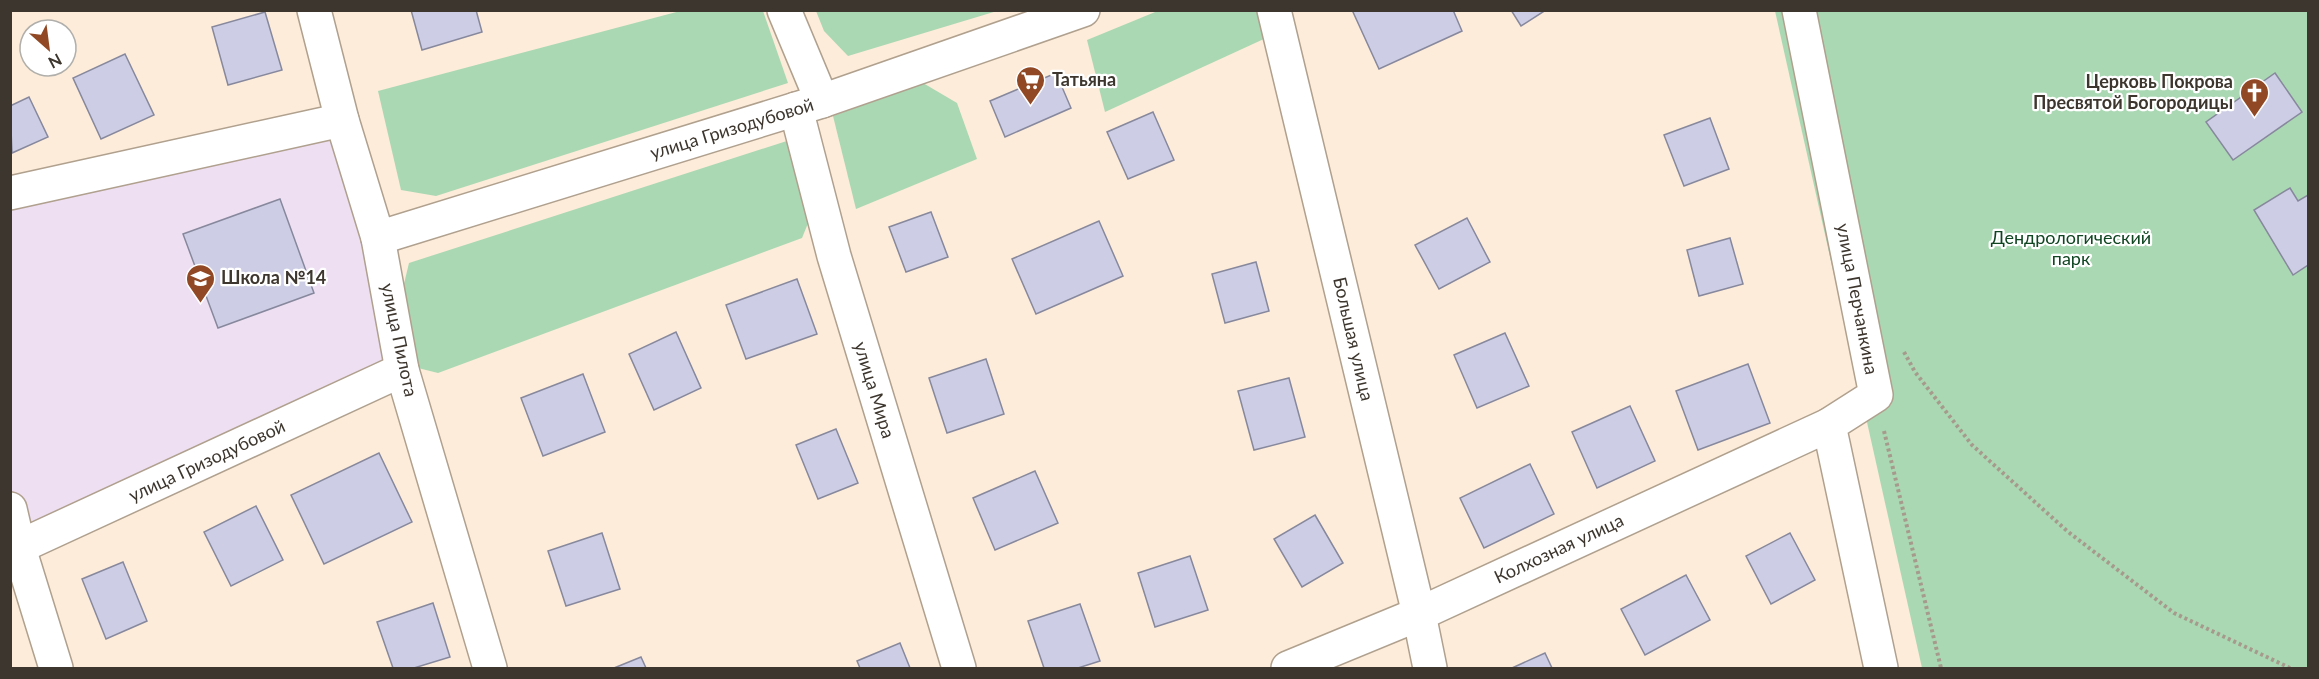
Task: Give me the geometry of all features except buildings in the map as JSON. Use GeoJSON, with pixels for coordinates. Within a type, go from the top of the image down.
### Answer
{"type":"FeatureCollection","features":[{"type":"Feature","properties":{"kind":"street","name":"улица Пилота"},"geometry":{"type":"LineString","coordinates":[[314,10],[342,120],[378,238],[402,370],[490,669]]}},
{"type":"Feature","properties":{"kind":"street","name":"улица Мира"},"geometry":{"type":"LineString","coordinates":[[784,10],[809,105],[834,256],[959,669]]}},
{"type":"Feature","properties":{"kind":"street","name":"улица Гризодубовой"},"geometry":{"type":"LineString","coordinates":[[378,238],[809,105],[1083,10]]}},
{"type":"Feature","properties":{"kind":"street","name":"Большая улица"},"geometry":{"type":"LineString","coordinates":[[1274,10],[1419,614],[1430,669]]}},
{"type":"Feature","properties":{"kind":"street","name":"улица Перчанкина"},"geometry":{"type":"LineString","coordinates":[[1799,10],[1876,395],[1829,425]]}},
{"type":"Feature","properties":{"kind":"street"},"geometry":{"type":"LineString","coordinates":[[10,193],[342,120]]}},
{"type":"Feature","properties":{"kind":"street","name":"улица Гризодубовой"},"geometry":{"type":"LineString","coordinates":[[15,550],[402,370]]}},
{"type":"Feature","properties":{"kind":"street"},"geometry":{"type":"LineString","coordinates":[[1829,425],[1881,669]]}},
{"type":"Feature","properties":{"kind":"street","name":"Колхозная улица"},"geometry":{"type":"LineString","coordinates":[[1288,669],[1419,614],[1829,425]]}},
{"type":"Feature","properties":{"kind":"street"},"geometry":{"type":"LineString","coordinates":[[10,509],[15,550],[56,669]]}},
{"type":"Feature","properties":{"kind":"path"},"geometry":{"type":"LineString","coordinates":[[1904,351],[1915,372],[1972,445],[2067,531],[2174,613],[2290,669]]}},
{"type":"Feature","properties":{"kind":"path"},"geometry":{"type":"LineString","coordinates":[[1876,395],[1941,669]]}},
{"type":"Feature","properties":{"kind":"shaded area","name":"Школа №14"},"geometry":{"type":"Polygon","coordinates":[[[342,120],[402,370],[19,548],[10,509],[10,193],[342,120]]]}},
{"type":"Feature","properties":{"kind":"green space"},"geometry":{"type":"Polygon","coordinates":[[[684,10],[763,11],[788,83],[436,196],[401,190],[378,91],[684,10]]]}},
{"type":"Feature","properties":{"kind":"green space"},"geometry":{"type":"Polygon","coordinates":[[[1160,10],[1257,11],[1266,38],[1105,112],[1087,40],[1160,10]]]}},
{"type":"Feature","properties":{"kind":"green space"},"geometry":{"type":"Polygon","coordinates":[[[816,11],[997,11],[848,56],[824,31],[816,11]]]}},
{"type":"Feature","properties":{"kind":"green space","name":"Дендрологический парк"},"geometry":{"type":"Polygon","coordinates":[[[1775,11],[2308,11],[2308,668],[1922,668],[1775,11]]]}},
{"type":"Feature","properties":{"kind":"green space"},"geometry":{"type":"Polygon","coordinates":[[[923,83],[957,103],[977,159],[856,209],[833,116],[923,83]]]}},
{"type":"Feature","properties":{"kind":"green space"},"geometry":{"type":"Polygon","coordinates":[[[793,139],[813,211],[802,238],[438,373],[418,368],[403,288],[409,263],[793,139]]]}},
{"type":"Feature","properties":{"kind":"place","name":"Татьяна"},"geometry":{"type":"Point","coordinates":[1031,106]}},
{"type":"Feature","properties":{"kind":"place","name":"Церковь Покрова Пресвятой Богородицы"},"geometry":{"type":"Point","coordinates":[2254,118]}},
{"type":"Feature","properties":{"kind":"place","name":"Школа №14"},"geometry":{"type":"Point","coordinates":[200,304]}}]}
